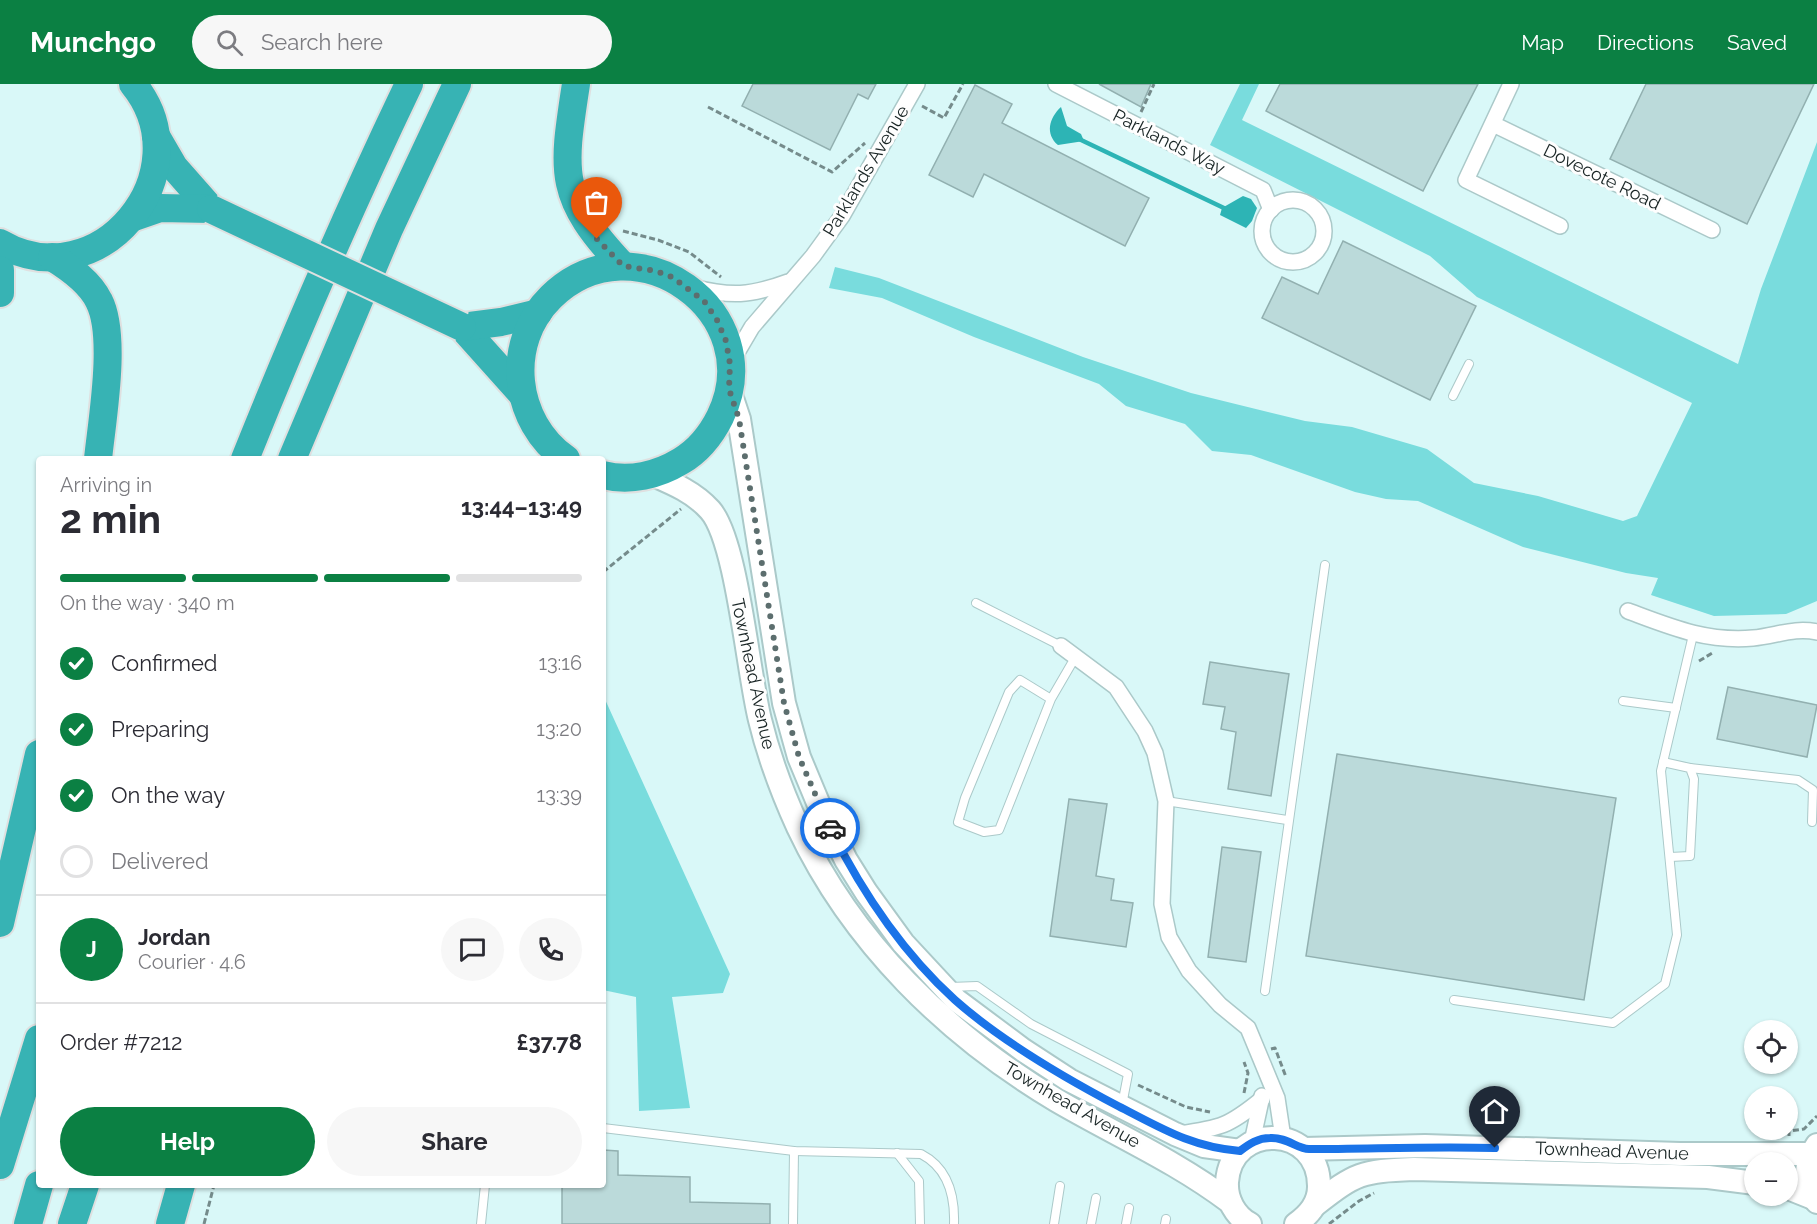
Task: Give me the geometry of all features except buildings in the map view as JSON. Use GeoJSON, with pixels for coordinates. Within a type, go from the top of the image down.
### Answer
{"type":"FeatureCollection","features":[{"type":"Feature","properties":{"kind":"highway"},"geometry":{"type":"LineString","coordinates":[[133,84],[145,102],[156,136],[174,167],[211,209]]}},
{"type":"Feature","properties":{"kind":"highway"},"geometry":{"type":"LineString","coordinates":[[246,456],[307,305],[357,191],[409,84]]}},
{"type":"Feature","properties":{"kind":"highway"},"geometry":{"type":"LineString","coordinates":[[293,456],[389,229],[457,84]]}},
{"type":"Feature","properties":{"kind":"highway"},"geometry":{"type":"LineString","coordinates":[[576,84],[567,178],[572,197],[597,239],[623,266]]}},
{"type":"Feature","properties":{"kind":"highway"},"geometry":{"type":"LineString","coordinates":[[0,243],[29,255],[52,257],[75,254],[98,246],[117,233],[134,216],[146,198],[153,178],[156,136]]}},
{"type":"Feature","properties":{"kind":"highway"},"geometry":{"type":"LineString","coordinates":[[134,216],[160,208],[211,209],[462,327],[522,394]]}},
{"type":"Feature","properties":{"kind":"highway"},"geometry":{"type":"LineString","coordinates":[[52,257],[71,269],[86,284],[99,301],[104,319],[106,383],[98,456]]}},
{"type":"Feature","properties":{"kind":"highway"},"geometry":{"type":"LineString","coordinates":[[563,456],[540,435],[529,415],[522,394],[521,352],[538,313],[550,297],[575,279],[603,268],[623,266],[656,271],[687,286],[704,301],[717,320],[726,341],[730,377],[724,409],[703,443],[679,462],[621,479]]}},
{"type":"Feature","properties":{"kind":"highway"},"geometry":{"type":"LineString","coordinates":[[0,270],[0,293]]}},
{"type":"Feature","properties":{"kind":"highway"},"geometry":{"type":"LineString","coordinates":[[462,327],[501,322],[538,313]]}},
{"type":"Feature","properties":{"kind":"highway"},"geometry":{"type":"LineString","coordinates":[[0,923],[36,767]]}},
{"type":"Feature","properties":{"kind":"highway"},"geometry":{"type":"LineString","coordinates":[[0,1165],[36,1049]]}},
{"type":"Feature","properties":{"kind":"highway"},"geometry":{"type":"LineString","coordinates":[[28,1224],[38,1188]]}},
{"type":"Feature","properties":{"kind":"highway"},"geometry":{"type":"LineString","coordinates":[[72,1224],[84,1188]]}},
{"type":"Feature","properties":{"kind":"highway"},"geometry":{"type":"LineString","coordinates":[[170,1224],[180,1188]]}},
{"type":"Feature","properties":{"kind":"street","name":"Parklands Avenue"},"geometry":{"type":"LineString","coordinates":[[730,377],[752,327],[788,282],[813,256],[842,216],[917,84]]}},
{"type":"Feature","properties":{"kind":"street","name":"Parklands Way"},"geometry":{"type":"LineString","coordinates":[[1056,84],[1263,190],[1271,210]]}},
{"type":"Feature","properties":{"kind":"street"},"geometry":{"type":"LineString","coordinates":[[1511,84],[1466,180],[1560,226]]}},
{"type":"Feature","properties":{"kind":"street","name":"Dovecote Road"},"geometry":{"type":"LineString","coordinates":[[1493,124],[1712,230]]}},
{"type":"Feature","properties":{"kind":"street"},"geometry":{"type":"LineString","coordinates":[[1290,200],[1305,202],[1314,208],[1324,227],[1323,238],[1316,252],[1298,262],[1275,257],[1268,250],[1262,234],[1263,223],[1271,210],[1290,200]]}},
{"type":"Feature","properties":{"kind":"street"},"geometry":{"type":"LineString","coordinates":[[687,286],[720,295],[743,295],[788,282]]}},
{"type":"Feature","properties":{"kind":"street","name":"Townhead Avenue"},"geometry":{"type":"LineString","coordinates":[[730,377],[739,419],[784,703],[799,757],[846,860],[903,943],[956,1000],[1069,1080],[1121,1107],[1174,1134],[1204,1146],[1246,1146],[1267,1138],[1283,1138]]}},
{"type":"Feature","properties":{"kind":"street","name":"Townhead Avenue"},"geometry":{"type":"LineString","coordinates":[[621,479],[692,494],[711,510],[721,527],[748,663],[773,768],[798,827],[828,883],[866,937],[958,1033],[1056,1100],[1178,1166],[1230,1202],[1247,1223]]}},
{"type":"Feature","properties":{"kind":"street"},"geometry":{"type":"LineString","coordinates":[[1628,611],[1693,635],[1753,638],[1802,628],[1817,632]]}},
{"type":"Feature","properties":{"kind":"street"},"geometry":{"type":"LineString","coordinates":[[1061,646],[1116,687],[1145,730],[1155,753],[1166,801],[1162,904],[1169,938],[1189,971],[1220,1005],[1248,1028],[1277,1098],[1283,1138],[1304,1149],[1314,1161],[1319,1175],[1319,1191],[1315,1205]]}},
{"type":"Feature","properties":{"kind":"street"},"geometry":{"type":"LineString","coordinates":[[1230,1202],[1227,1175],[1246,1146],[1262,1099],[1267,1073]]}},
{"type":"Feature","properties":{"kind":"street"},"geometry":{"type":"LineString","coordinates":[[1174,1134],[1221,1128],[1235,1121],[1262,1099]]}},
{"type":"Feature","properties":{"kind":"street","name":"Townhead Avenue"},"geometry":{"type":"LineString","coordinates":[[1304,1149],[1425,1146],[1680,1154],[1814,1149]]}},
{"type":"Feature","properties":{"kind":"street"},"geometry":{"type":"LineString","coordinates":[[1814,1149],[1807,1168],[1808,1184],[1815,1200]]}},
{"type":"Feature","properties":{"kind":"street","name":"Townhead Avenue"},"geometry":{"type":"LineString","coordinates":[[1296,1224],[1306,1218],[1315,1205],[1345,1181],[1369,1171],[1414,1169],[1708,1177],[1744,1182]]}},
{"type":"Feature","properties":{"kind":"street"},"geometry":{"type":"LineString","coordinates":[[1798,1192],[1815,1200]]}},
{"type":"Feature","properties":{"kind":"lane"},"geometry":{"type":"LineString","coordinates":[[1453,396],[1469,364]]}},
{"type":"Feature","properties":{"kind":"lane"},"geometry":{"type":"LineString","coordinates":[[1265,991],[1324,565]]}},
{"type":"Feature","properties":{"kind":"lane"},"geometry":{"type":"LineString","coordinates":[[976,603],[1061,646]]}},
{"type":"Feature","properties":{"kind":"lane"},"geometry":{"type":"LineString","coordinates":[[1455,1000],[1613,1023],[1665,984],[1677,935],[1661,771],[1693,635]]}},
{"type":"Feature","properties":{"kind":"lane"},"geometry":{"type":"LineString","coordinates":[[1051,699],[1020,680],[1009,692],[965,798],[958,822],[984,832],[999,830],[1051,699],[1076,656]]}},
{"type":"Feature","properties":{"kind":"lane"},"geometry":{"type":"LineString","coordinates":[[1623,701],[1676,708]]}},
{"type":"Feature","properties":{"kind":"lane"},"geometry":{"type":"LineString","coordinates":[[1663,762],[1690,768],[1798,780],[1813,790],[1812,822]]}},
{"type":"Feature","properties":{"kind":"lane"},"geometry":{"type":"LineString","coordinates":[[1670,857],[1690,856],[1694,779],[1690,768]]}},
{"type":"Feature","properties":{"kind":"lane"},"geometry":{"type":"LineString","coordinates":[[1166,801],[1287,820]]}},
{"type":"Feature","properties":{"kind":"lane","name":"Townhead Avenue"},"geometry":{"type":"LineString","coordinates":[[943,987],[977,986],[1041,1029],[1128,1074],[1129,1081],[1121,1107]]}},
{"type":"Feature","properties":{"kind":"lane"},"geometry":{"type":"LineString","coordinates":[[606,1128],[794,1151],[921,1154],[936,1164],[949,1184],[954,1224]]}},
{"type":"Feature","properties":{"kind":"lane"},"geometry":{"type":"LineString","coordinates":[[793,1224],[794,1151]]}},
{"type":"Feature","properties":{"kind":"lane"},"geometry":{"type":"LineString","coordinates":[[897,1153],[919,1181],[920,1224]]}},
{"type":"Feature","properties":{"kind":"lane"},"geometry":{"type":"LineString","coordinates":[[1054,1224],[1060,1186]]}},
{"type":"Feature","properties":{"kind":"lane"},"geometry":{"type":"LineString","coordinates":[[481,1224],[485,1188]]}},
{"type":"Feature","properties":{"kind":"lane"},"geometry":{"type":"LineString","coordinates":[[1091,1224],[1096,1198]]}},
{"type":"Feature","properties":{"kind":"lane"},"geometry":{"type":"LineString","coordinates":[[1126,1224],[1129,1208]]}},
{"type":"Feature","properties":{"kind":"path"},"geometry":{"type":"LineString","coordinates":[[1144,106],[1154,84]]}},
{"type":"Feature","properties":{"kind":"path"},"geometry":{"type":"LineString","coordinates":[[708,107],[832,172]]}},
{"type":"Feature","properties":{"kind":"path"},"geometry":{"type":"LineString","coordinates":[[597,239],[612,223],[626,233],[658,240],[689,252],[722,278]]}},
{"type":"Feature","properties":{"kind":"path"},"geometry":{"type":"LineString","coordinates":[[606,570],[684,507],[692,494]]}},
{"type":"Feature","properties":{"kind":"path"},"geometry":{"type":"LineString","coordinates":[[204,1224],[213,1188]]}},
{"type":"Feature","properties":{"kind":"shaded area"},"geometry":{"type":"Polygon","coordinates":[[[1240,84],[1259,84],[1242,120],[1738,364],[1761,289],[1817,142],[1817,601],[1786,614],[1714,616],[1651,595],[1658,578],[1626,573],[1523,547],[1418,501],[1386,499],[1355,492],[1251,455],[1212,451],[1185,424],[1126,406],[1099,384],[974,337],[882,298],[829,288],[835,267],[879,278],[1083,357],[1191,393],[1305,421],[1352,427],[1427,449],[1474,483],[1538,496],[1623,521],[1637,516],[1692,403],[1477,297],[1430,256],[1210,145],[1240,84]]]}},
{"type":"Feature","properties":{"kind":"shaded area"},"geometry":{"type":"Polygon","coordinates":[[[1061,107],[1067,126],[1081,134],[1084,141],[1058,145],[1054,141],[1050,131],[1051,121],[1061,107]]]}},
{"type":"Feature","properties":{"kind":"shaded area"},"geometry":{"type":"Polygon","coordinates":[[[1243,196],[1251,199],[1257,208],[1252,221],[1246,228],[1220,215],[1222,208],[1243,196]]]}},
{"type":"Feature","properties":{"kind":"shaded area"},"geometry":{"type":"Polygon","coordinates":[[[606,702],[730,974],[723,993],[672,997],[690,1108],[639,1111],[636,997],[606,991],[606,702]]]}},
{"type":"Feature","properties":{"kind":"waterway"},"geometry":{"type":"LineString","coordinates":[[1079,139],[1226,209]]}},
{"type":"Feature","properties":{"kind":"way so far"},"geometry":{"type":"LineString","coordinates":[[597,239],[623,266],[656,271],[687,286],[704,301],[717,320],[726,341],[730,364],[729,389],[739,419],[784,703],[799,757],[830,828]]}},
{"type":"Feature","properties":{"kind":"route"},"geometry":{"type":"LineString","coordinates":[[830,828],[866,892],[903,943],[956,1000],[1023,1050],[1069,1080],[1174,1134],[1204,1146],[1240,1151],[1252,1142],[1267,1138],[1283,1138],[1304,1149],[1425,1146],[1495,1148]]}}]}
